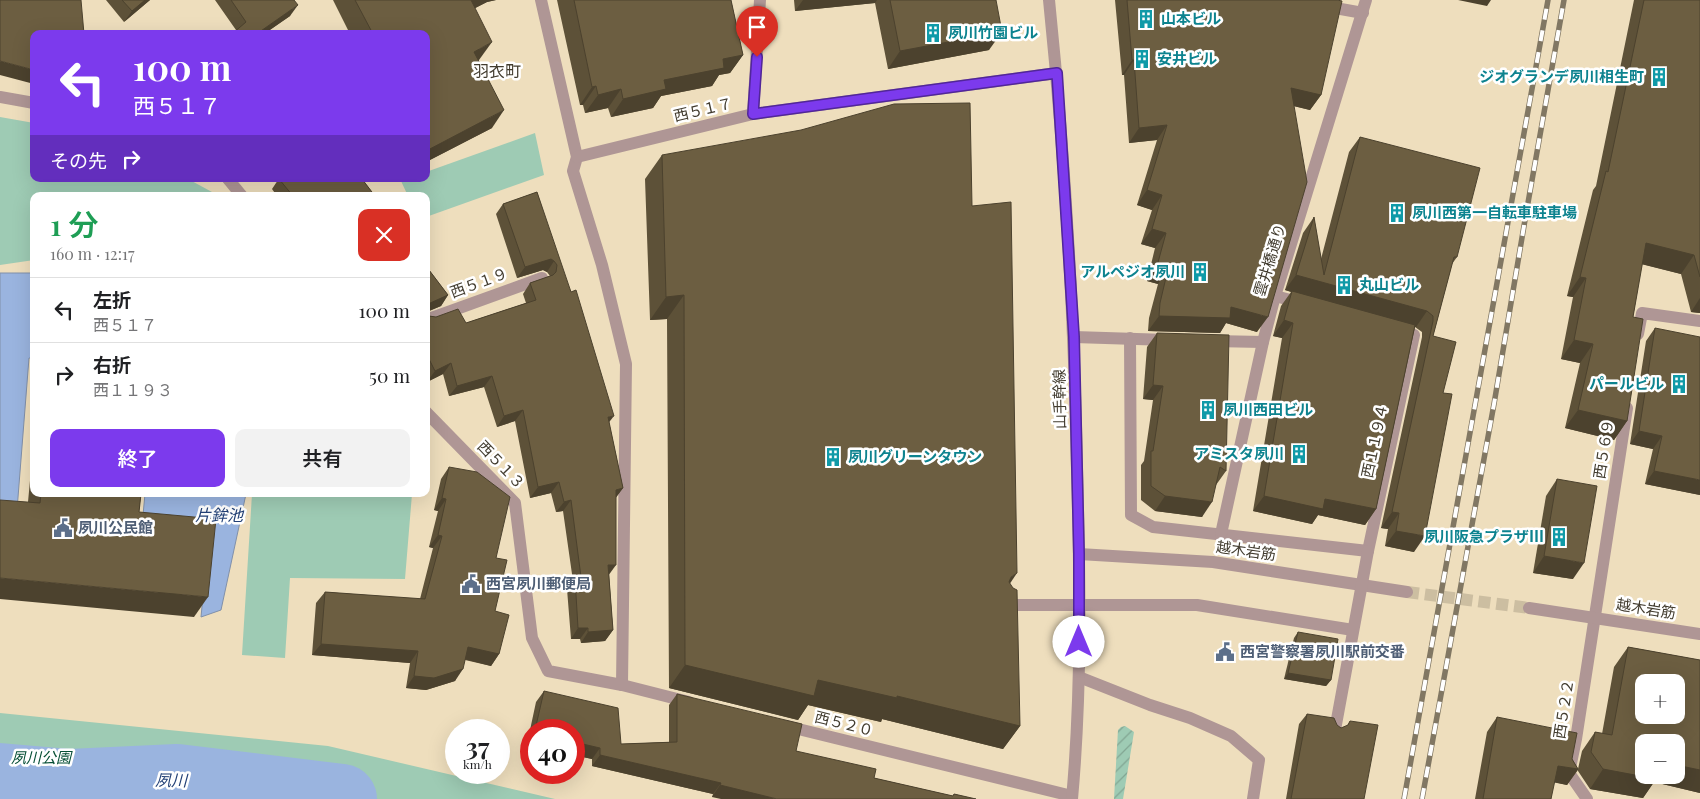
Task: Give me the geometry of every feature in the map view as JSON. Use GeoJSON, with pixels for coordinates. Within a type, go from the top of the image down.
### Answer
{"type":"FeatureCollection","features":[{"type":"Feature","properties":{"kind":"street"},"geometry":{"type":"LineString","coordinates":[[541,0],[577,157],[573,170],[602,265],[626,364],[622,685],[698,704]]}},
{"type":"Feature","properties":{"kind":"street"},"geometry":{"type":"LineString","coordinates":[[753,114],[760,0]]}},
{"type":"Feature","properties":{"kind":"street","name":"山手幹線"},"geometry":{"type":"LineString","coordinates":[[1049,0],[1057,73],[1074,337],[1079,554],[1079,677],[1072,798]]}},
{"type":"Feature","properties":{"kind":"street","name":"雲井橋通り"},"geometry":{"type":"LineString","coordinates":[[1222,534],[1263,342],[1275,296],[1366,0]]}},
{"type":"Feature","properties":{"kind":"street"},"geometry":{"type":"LineString","coordinates":[[1315,5],[1363,13]]}},
{"type":"Feature","properties":{"kind":"street","name":"西５１７"},"geometry":{"type":"LineString","coordinates":[[577,157],[753,114],[1057,73]]}},
{"type":"Feature","properties":{"kind":"street"},"geometry":{"type":"LineString","coordinates":[[0,97],[30,102]]}},
{"type":"Feature","properties":{"kind":"street"},"geometry":{"type":"LineString","coordinates":[[230,182],[239,192]]}},
{"type":"Feature","properties":{"kind":"street","name":"西５１９"},"geometry":{"type":"LineString","coordinates":[[430,319],[542,278]]}},
{"type":"Feature","properties":{"kind":"street"},"geometry":{"type":"LineString","coordinates":[[1275,296],[1312,306]]}},
{"type":"Feature","properties":{"kind":"street"},"geometry":{"type":"LineString","coordinates":[[1637,342],[1642,314],[1700,321]]}},
{"type":"Feature","properties":{"kind":"street","name":"西１１９４"},"geometry":{"type":"LineString","coordinates":[[1368,551],[1414,335],[1386,327]]}},
{"type":"Feature","properties":{"kind":"street"},"geometry":{"type":"LineString","coordinates":[[1074,337],[1177,340]]}},
{"type":"Feature","properties":{"kind":"street"},"geometry":{"type":"LineString","coordinates":[[1130,338],[1131,515],[1153,527],[1368,551],[1335,730]]}},
{"type":"Feature","properties":{"kind":"street"},"geometry":{"type":"LineString","coordinates":[[1196,340],[1263,342]]}},
{"type":"Feature","properties":{"kind":"street","name":"西５６９"},"geometry":{"type":"LineString","coordinates":[[1594,618],[1630,391]]}},
{"type":"Feature","properties":{"kind":"street","name":"西５１３"},"geometry":{"type":"LineString","coordinates":[[430,416],[515,503],[532,638],[548,671],[622,685]]}},
{"type":"Feature","properties":{"kind":"street","name":"越木岩筋"},"geometry":{"type":"LineString","coordinates":[[1079,554],[1213,562],[1407,592]]}},
{"type":"Feature","properties":{"kind":"street"},"geometry":{"type":"LineString","coordinates":[[1001,605],[1197,605],[1353,630]]}},
{"type":"Feature","properties":{"kind":"street","name":"越木岩筋"},"geometry":{"type":"LineString","coordinates":[[1528,608],[1700,634]]}},
{"type":"Feature","properties":{"kind":"street","name":"西５２２"},"geometry":{"type":"LineString","coordinates":[[1587,799],[1569,774],[1594,618]]}},
{"type":"Feature","properties":{"kind":"street"},"geometry":{"type":"LineString","coordinates":[[1079,677],[1150,705],[1190,718],[1230,736],[1259,760],[1253,799]]}},
{"type":"Feature","properties":{"kind":"street","name":"西５２０"},"geometry":{"type":"LineString","coordinates":[[774,723],[1072,798]]}},
{"type":"Feature","properties":{"kind":"green space"},"geometry":{"type":"Polygon","coordinates":[[[0,117],[30,122],[30,182],[194,182],[212,192],[30,192],[30,261],[0,265],[0,117]]]}},
{"type":"Feature","properties":{"kind":"green space"},"geometry":{"type":"Polygon","coordinates":[[[535,133],[544,175],[430,216],[430,192],[406,192],[401,182],[430,182],[430,171],[535,133]]]}},
{"type":"Feature","properties":{"kind":"green space"},"geometry":{"type":"Polygon","coordinates":[[[252,497],[412,497],[405,579],[290,578],[285,658],[242,655],[252,497]]]}},
{"type":"Feature","properties":{"kind":"green space","name":"夙川公園"},"geometry":{"type":"Polygon","coordinates":[[[0,713],[328,746],[445,773],[445,784],[491,784],[555,799],[0,799],[0,713]]]}},
{"type":"Feature","properties":{"kind":"green space"},"geometry":{"type":"Polygon","coordinates":[[[1125,726],[1134,732],[1123,799],[1114,799],[1118,730],[1125,726]]]}},
{"type":"Feature","properties":{"kind":"water"},"geometry":{"type":"Polygon","coordinates":[[[0,273],[30,273],[30,358],[17,510],[0,509],[0,273]]]}},
{"type":"Feature","properties":{"kind":"water","name":"片鉾池"},"geometry":{"type":"Polygon","coordinates":[[[145,497],[245,497],[221,610],[201,617],[209,533],[143,515],[145,497]]]}},
{"type":"Feature","properties":{"kind":"building"},"geometry":{"type":"Polygon","coordinates":[[[0,0],[81,0],[84,30],[30,30],[30,69],[0,61],[0,0]]]}},
{"type":"Feature","properties":{"kind":"building"},"geometry":{"type":"Polygon","coordinates":[[[122,0],[145,0],[132,11],[122,0]]]}},
{"type":"Feature","properties":{"kind":"building"},"geometry":{"type":"Polygon","coordinates":[[[231,0],[294,0],[298,5],[262,30],[237,30],[246,22],[231,0]]]}},
{"type":"Feature","properties":{"kind":"building"},"geometry":{"type":"Polygon","coordinates":[[[355,0],[471,0],[492,42],[474,52],[504,110],[430,149],[430,30],[371,30],[355,0]]]}},
{"type":"Feature","properties":{"kind":"building"},"geometry":{"type":"Polygon","coordinates":[[[574,0],[731,0],[743,55],[723,59],[724,68],[664,80],[666,89],[623,99],[621,89],[598,95],[596,86],[592,87],[574,0]]]}},
{"type":"Feature","properties":{"kind":"building","name":"夙川竹園ビル"},"geometry":{"type":"Polygon","coordinates":[[[890,0],[996,0],[1002,32],[900,51],[890,0]]]}},
{"type":"Feature","properties":{"kind":"building"},"geometry":{"type":"Polygon","coordinates":[[[1127,0],[1342,1],[1321,95],[1291,88],[1307,182],[1268,317],[1231,307],[1230,318],[1159,316],[1168,269],[1157,266],[1166,233],[1152,229],[1162,195],[1147,190],[1167,125],[1139,128],[1127,0]]]}},
{"type":"Feature","properties":{"kind":"building"},"geometry":{"type":"Polygon","coordinates":[[[1644,0],[1700,0],[1700,277],[1694,255],[1646,243],[1633,317],[1643,319],[1627,421],[1578,410],[1593,344],[1574,340],[1586,278],[1580,277],[1606,171],[1608,172],[1644,0]]]}},
{"type":"Feature","properties":{"kind":"building","name":"夙川グリーンタウン"},"geometry":{"type":"Polygon","coordinates":[[[970,103],[972,206],[1011,202],[1017,573],[1011,577],[1009,582],[1017,590],[1020,726],[897,696],[897,698],[818,680],[814,696],[685,665],[684,295],[666,297],[662,155],[801,130],[894,104],[970,103]]]}},
{"type":"Feature","properties":{"kind":"building"},"geometry":{"type":"Polygon","coordinates":[[[1360,137],[1480,168],[1457,257],[1454,257],[1433,336],[1456,342],[1443,393],[1452,394],[1425,536],[1396,531],[1399,513],[1392,512],[1433,316],[1427,311],[1296,275],[1314,217],[1324,275],[1360,137]]]}},
{"type":"Feature","properties":{"kind":"building"},"geometry":{"type":"Polygon","coordinates":[[[281,182],[364,182],[372,192],[290,192],[281,182]]]}},
{"type":"Feature","properties":{"kind":"building"},"geometry":{"type":"Polygon","coordinates":[[[537,192],[571,292],[576,290],[614,416],[608,417],[623,488],[616,490],[616,565],[608,565],[613,630],[588,632],[588,628],[578,628],[575,578],[581,577],[571,500],[564,502],[559,482],[538,487],[523,410],[504,416],[492,376],[457,386],[451,363],[435,371],[430,361],[430,316],[436,317],[458,309],[466,323],[536,300],[530,283],[553,275],[556,272],[557,265],[551,259],[525,267],[503,204],[537,192]]]}},
{"type":"Feature","properties":{"kind":"building"},"geometry":{"type":"Polygon","coordinates":[[[430,271],[448,295],[430,303],[430,271]]]}},
{"type":"Feature","properties":{"kind":"building"},"geometry":{"type":"Polygon","coordinates":[[[1292,291],[1415,325],[1376,509],[1325,499],[1323,509],[1264,496],[1293,323],[1284,320],[1292,291]]]}},
{"type":"Feature","properties":{"kind":"building"},"geometry":{"type":"Polygon","coordinates":[[[1655,328],[1700,337],[1700,480],[1654,471],[1662,436],[1639,431],[1655,328]]]}},
{"type":"Feature","properties":{"kind":"building"},"geometry":{"type":"Polygon","coordinates":[[[1157,333],[1229,335],[1226,471],[1220,467],[1212,502],[1165,496],[1151,486],[1151,451],[1153,451],[1163,386],[1153,385],[1157,333]]]}},
{"type":"Feature","properties":{"kind":"building"},"geometry":{"type":"Polygon","coordinates":[[[449,467],[477,472],[510,497],[496,558],[507,560],[495,611],[509,615],[499,654],[468,647],[463,669],[434,678],[414,676],[418,651],[321,644],[325,592],[425,599],[442,536],[438,535],[446,499],[442,498],[449,467]]]}},
{"type":"Feature","properties":{"kind":"building","name":"夙川阪急プラザⅢ"},"geometry":{"type":"Polygon","coordinates":[[[1557,479],[1597,486],[1584,563],[1544,556],[1557,479]]]}},
{"type":"Feature","properties":{"kind":"building","name":"夙川公民館"},"geometry":{"type":"Polygon","coordinates":[[[41,497],[141,497],[139,512],[216,519],[208,597],[0,578],[0,500],[40,503],[41,497]]]}},
{"type":"Feature","properties":{"kind":"building"},"geometry":{"type":"Polygon","coordinates":[[[1298,632],[1338,639],[1331,680],[1288,673],[1298,632]]]}},
{"type":"Feature","properties":{"kind":"building"},"geometry":{"type":"Polygon","coordinates":[[[1628,647],[1700,660],[1700,770],[1685,767],[1685,734],[1635,734],[1635,775],[1603,769],[1591,752],[1595,732],[1612,735],[1628,647]]]}},
{"type":"Feature","properties":{"kind":"building"},"geometry":{"type":"Polygon","coordinates":[[[544,691],[618,708],[621,744],[677,742],[677,694],[802,724],[796,751],[876,769],[874,778],[953,796],[954,794],[976,799],[777,799],[720,785],[721,783],[600,755],[600,748],[585,745],[585,719],[538,719],[544,691]]]}},
{"type":"Feature","properties":{"kind":"building"},"geometry":{"type":"Polygon","coordinates":[[[1307,714],[1334,718],[1337,725],[1341,728],[1348,725],[1350,721],[1378,725],[1364,799],[1291,799],[1307,714]]]}},
{"type":"Feature","properties":{"kind":"building"},"geometry":{"type":"Polygon","coordinates":[[[1497,717],[1577,733],[1572,759],[1578,769],[1558,766],[1551,799],[1483,799],[1497,717]]]}},
{"type":"Feature","properties":{"kind":"waterway","name":"夙川"},"geometry":{"type":"LineString","coordinates":[[0,778],[70,784],[177,779],[342,799]]}},
{"type":"Feature","properties":{"kind":"tunnel"},"geometry":{"type":"LineString","coordinates":[[1407,592],[1529,608]]}},
{"type":"Feature","properties":{"kind":"railway"},"geometry":{"type":"LineString","coordinates":[[1404,799],[1548,0]]}},
{"type":"Feature","properties":{"kind":"railway"},"geometry":{"type":"LineString","coordinates":[[1422,799],[1494,404],[1564,0]]}},
{"type":"Feature","properties":{"kind":"place","name":"山本ビル"},"geometry":{"type":"Point","coordinates":[1146,19]}},
{"type":"Feature","properties":{"kind":"place","name":"夙川竹園ビル"},"geometry":{"type":"Point","coordinates":[933,33]}},
{"type":"Feature","properties":{"kind":"place","name":"安井ビル"},"geometry":{"type":"Point","coordinates":[1142,59]}},
{"type":"Feature","properties":{"kind":"place","name":"ジオグランデ夙川相生町"},"geometry":{"type":"Point","coordinates":[1659,77]}},
{"type":"Feature","properties":{"kind":"place","name":"夙川西第一自転車駐車場"},"geometry":{"type":"Point","coordinates":[1397,213]}},
{"type":"Feature","properties":{"kind":"place","name":"アルペジオ夙川"},"geometry":{"type":"Point","coordinates":[1200,272]}},
{"type":"Feature","properties":{"kind":"place","name":"丸山ビル"},"geometry":{"type":"Point","coordinates":[1344,285]}},
{"type":"Feature","properties":{"kind":"place","name":"パールビル"},"geometry":{"type":"Point","coordinates":[1679,384]}},
{"type":"Feature","properties":{"kind":"place","name":"夙川西田ビル"},"geometry":{"type":"Point","coordinates":[1208,410]}},
{"type":"Feature","properties":{"kind":"place","name":"アミスタ夙川"},"geometry":{"type":"Point","coordinates":[1299,454]}},
{"type":"Feature","properties":{"kind":"place","name":"夙川グリーンタウン"},"geometry":{"type":"Point","coordinates":[833,457]}},
{"type":"Feature","properties":{"kind":"place","name":"夙川公民館"},"geometry":{"type":"Point","coordinates":[63,528]}},
{"type":"Feature","properties":{"kind":"place","name":"夙川阪急プラザⅢ"},"geometry":{"type":"Point","coordinates":[1559,537]}},
{"type":"Feature","properties":{"kind":"place","name":"西宮夙川郵便局"},"geometry":{"type":"Point","coordinates":[471,584]}},
{"type":"Feature","properties":{"kind":"place","name":"西宮警察署夙川駅前交番"},"geometry":{"type":"Point","coordinates":[1225,652]}},
{"type":"Feature","properties":{"kind":"district","name":"羽衣町"},"geometry":{"type":"Point","coordinates":[497,71]}},
{"type":"Feature","properties":{"kind":"route"},"geometry":{"type":"LineString","coordinates":[[757,57],[753,114],[1057,73],[1074,337],[1079,642]]}}]}
